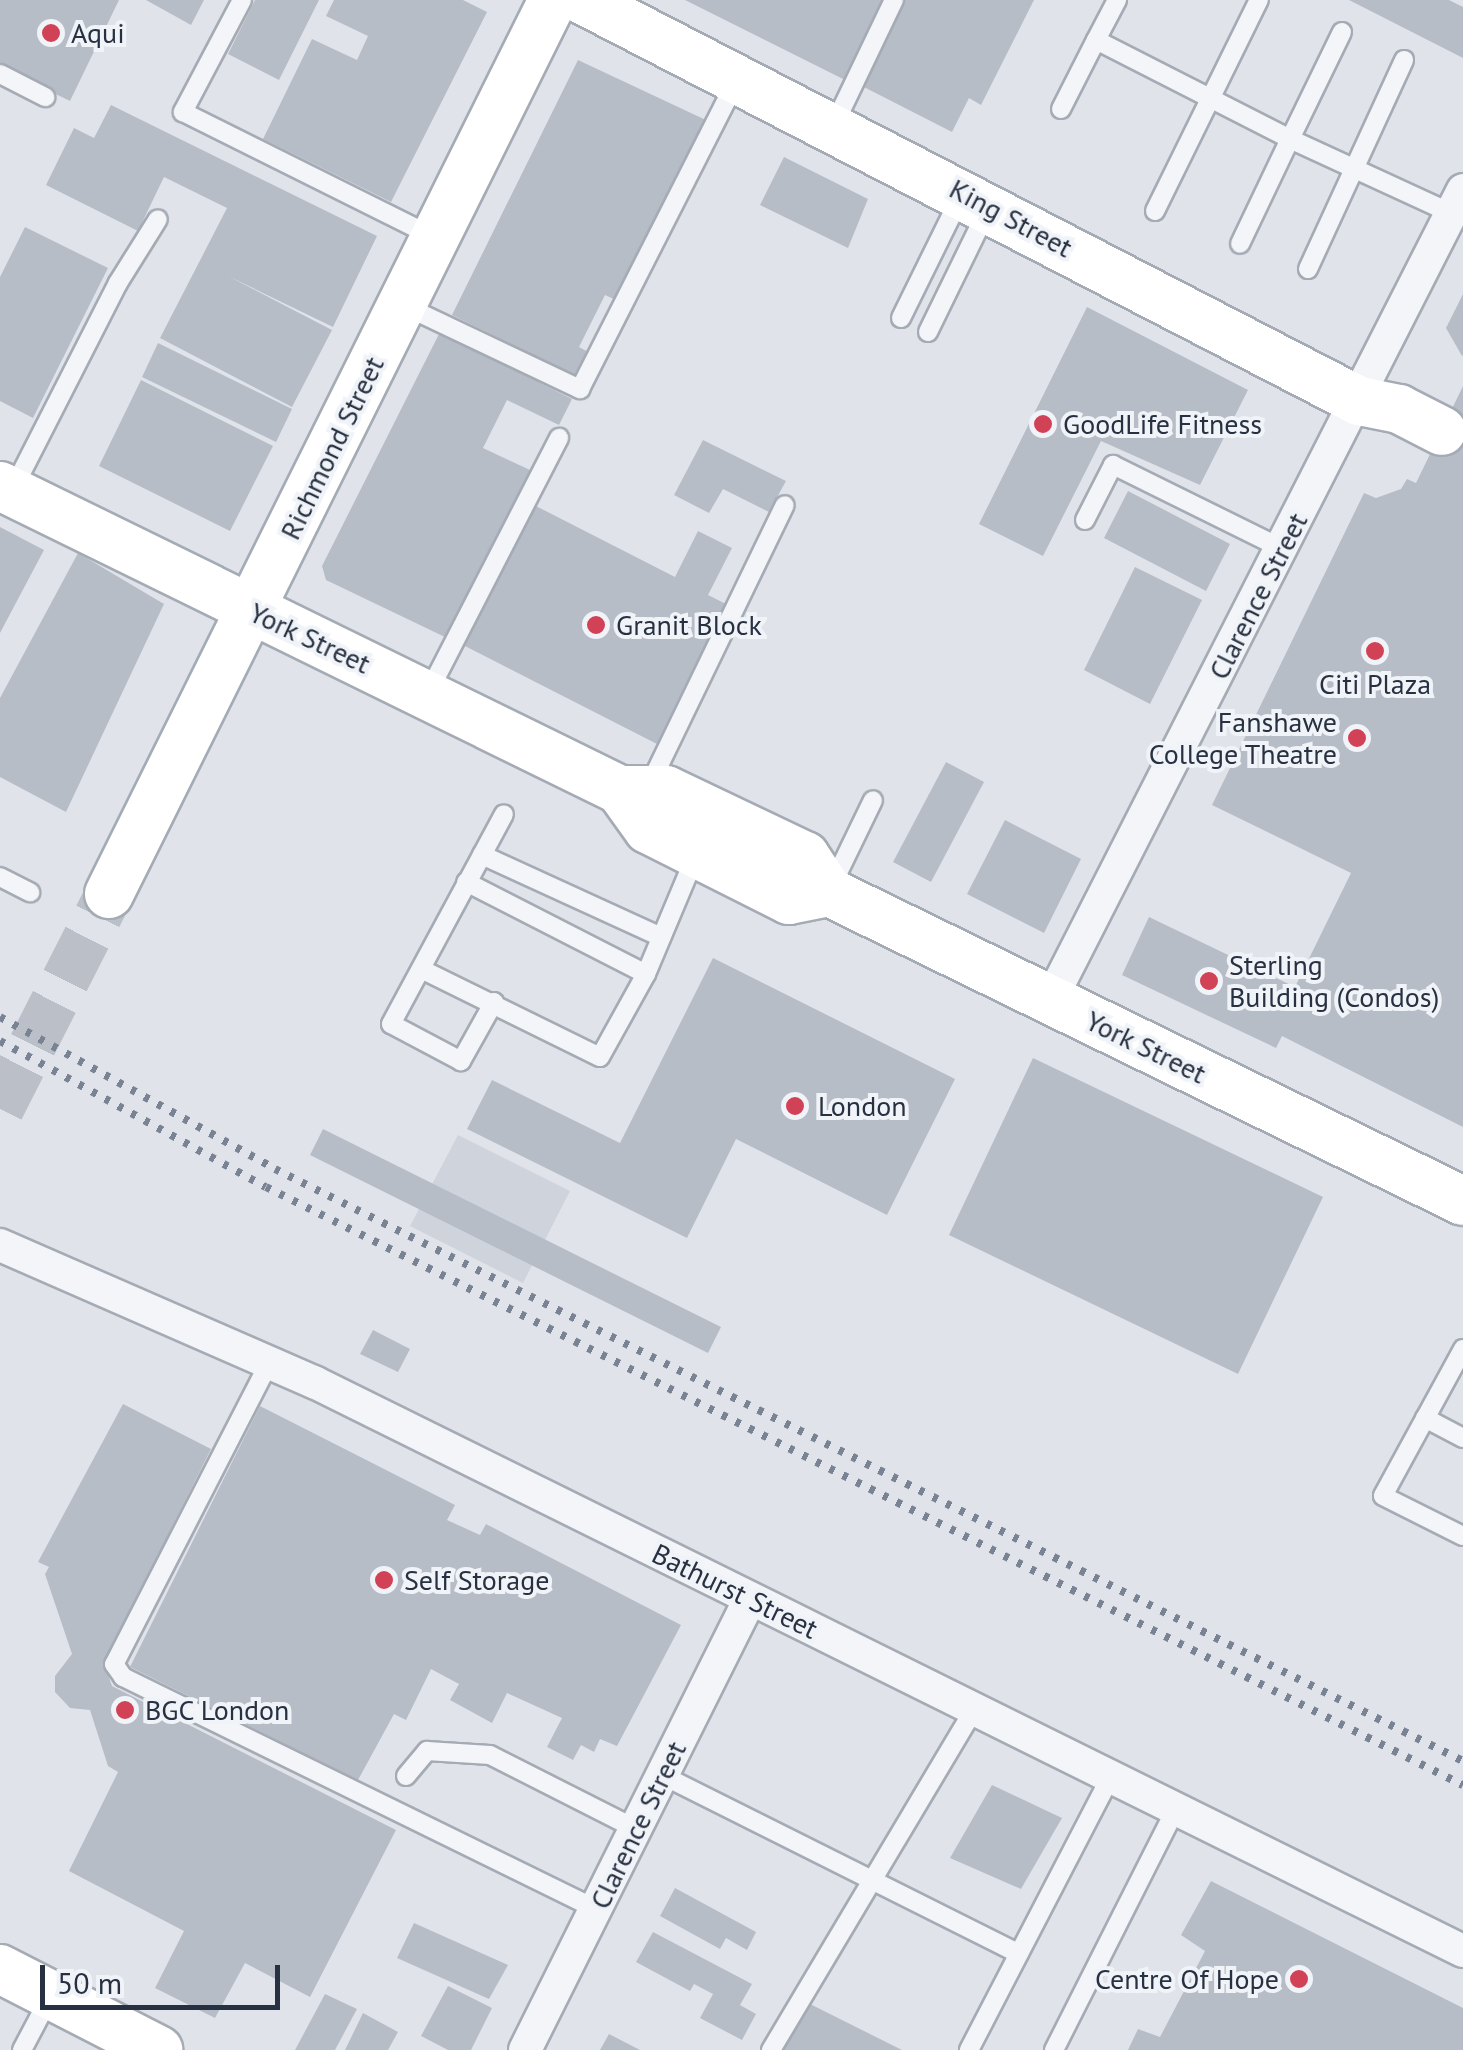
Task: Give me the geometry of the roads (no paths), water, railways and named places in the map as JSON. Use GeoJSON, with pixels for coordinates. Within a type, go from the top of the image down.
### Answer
{"type":"FeatureCollection","features":[{"type":"Feature","properties":{"kind":"main road","name":"Richmond Street"},"geometry":{"type":"LineString","coordinates":[[109,894],[553,0]]}},
{"type":"Feature","properties":{"kind":"main road","name":"King Street"},"geometry":{"type":"LineString","coordinates":[[582,0],[834,125],[1359,401],[1398,409],[1442,431]]}},
{"type":"Feature","properties":{"kind":"main road","name":"York Street"},"geometry":{"type":"LineString","coordinates":[[6,489],[634,790],[666,790],[805,856],[829,892],[1463,1202]]}},
{"type":"Feature","properties":{"kind":"main road","name":"York Street"},"geometry":{"type":"LineString","coordinates":[[634,790],[648,829],[788,900],[829,892]]}},
{"type":"Feature","properties":{"kind":"main road"},"geometry":{"type":"LineString","coordinates":[[0,1968],[158,2050]]}},
{"type":"Feature","properties":{"kind":"street","name":"Clarence Street"},"geometry":{"type":"LineString","coordinates":[[1050,1001],[1359,401],[1457,202]]}},
{"type":"Feature","properties":{"kind":"street","name":"Bathurst Street"},"geometry":{"type":"LineString","coordinates":[[0,1245],[270,1361],[1463,1950]]}},
{"type":"Feature","properties":{"kind":"street","name":"Clarence Street"},"geometry":{"type":"LineString","coordinates":[[525,2050],[750,1599]]}},
{"type":"Feature","properties":{"kind":"lane"},"geometry":{"type":"LineString","coordinates":[[242,0],[183,112],[435,237]]}},
{"type":"Feature","properties":{"kind":"lane"},"geometry":{"type":"LineString","coordinates":[[834,125],[894,0]]}},
{"type":"Feature","properties":{"kind":"lane"},"geometry":{"type":"LineString","coordinates":[[1061,109],[1117,0]]}},
{"type":"Feature","properties":{"kind":"lane"},"geometry":{"type":"LineString","coordinates":[[1155,211],[1259,0]]}},
{"type":"Feature","properties":{"kind":"lane"},"geometry":{"type":"LineString","coordinates":[[1240,244],[1342,32]]}},
{"type":"Feature","properties":{"kind":"lane"},"geometry":{"type":"LineString","coordinates":[[1096,40],[1353,169],[1457,202]]}},
{"type":"Feature","properties":{"kind":"lane"},"geometry":{"type":"LineString","coordinates":[[1308,268],[1404,60]]}},
{"type":"Feature","properties":{"kind":"lane"},"geometry":{"type":"LineString","coordinates":[[0,74],[45,97]]}},
{"type":"Feature","properties":{"kind":"lane"},"geometry":{"type":"LineString","coordinates":[[402,304],[580,389],[739,76]]}},
{"type":"Feature","properties":{"kind":"lane"},"geometry":{"type":"LineString","coordinates":[[901,318],[976,200]]}},
{"type":"Feature","properties":{"kind":"lane"},"geometry":{"type":"LineString","coordinates":[[928,332],[976,200]]}},
{"type":"Feature","properties":{"kind":"lane"},"geometry":{"type":"LineString","coordinates":[[6,489],[118,282],[158,219]]}},
{"type":"Feature","properties":{"kind":"lane"},"geometry":{"type":"LineString","coordinates":[[428,693],[559,438]]}},
{"type":"Feature","properties":{"kind":"lane"},"geometry":{"type":"LineString","coordinates":[[1085,520],[1113,464],[1283,549]]}},
{"type":"Feature","properties":{"kind":"lane"},"geometry":{"type":"LineString","coordinates":[[634,790],[786,505]]}},
{"type":"Feature","properties":{"kind":"lane"},"geometry":{"type":"LineString","coordinates":[[829,892],[873,800]]}},
{"type":"Feature","properties":{"kind":"lane"},"geometry":{"type":"LineString","coordinates":[[494,1002],[461,1061],[391,1024],[504,814]]}},
{"type":"Feature","properties":{"kind":"lane"},"geometry":{"type":"LineString","coordinates":[[482,854],[661,937]]}},
{"type":"Feature","properties":{"kind":"lane"},"geometry":{"type":"LineString","coordinates":[[421,969],[600,1057],[646,974],[697,854]]}},
{"type":"Feature","properties":{"kind":"lane"},"geometry":{"type":"LineString","coordinates":[[0,877],[30,892]]}},
{"type":"Feature","properties":{"kind":"lane"},"geometry":{"type":"LineString","coordinates":[[466,882],[646,974]]}},
{"type":"Feature","properties":{"kind":"lane"},"geometry":{"type":"LineString","coordinates":[[1463,1349],[1383,1496],[1463,1536]]}},
{"type":"Feature","properties":{"kind":"lane"},"geometry":{"type":"LineString","coordinates":[[270,1361],[114,1664],[123,1677],[596,1909]]}},
{"type":"Feature","properties":{"kind":"lane"},"geometry":{"type":"LineString","coordinates":[[1426,1418],[1463,1438]]}},
{"type":"Feature","properties":{"kind":"lane"},"geometry":{"type":"LineString","coordinates":[[771,2050],[974,1708]]}},
{"type":"Feature","properties":{"kind":"lane"},"geometry":{"type":"LineString","coordinates":[[406,1776],[427,1751],[490,1755],[636,1829]]}},
{"type":"Feature","properties":{"kind":"lane"},"geometry":{"type":"LineString","coordinates":[[662,1775],[868,1882],[1019,1954]]}},
{"type":"Feature","properties":{"kind":"lane"},"geometry":{"type":"LineString","coordinates":[[969,2050],[1111,1776]]}},
{"type":"Feature","properties":{"kind":"lane"},"geometry":{"type":"LineString","coordinates":[[1054,2050],[1176,1809]]}},
{"type":"Feature","properties":{"kind":"lane"},"geometry":{"type":"LineString","coordinates":[[22,2050],[51,1995]]}},
{"type":"Feature","properties":{"kind":"tunnel"},"geometry":{"type":"LineString","coordinates":[[0,1109],[109,894]]}},
{"type":"Feature","properties":{"kind":"railway"},"geometry":{"type":"LineString","coordinates":[[0,1017],[275,1169],[1463,1761]]}},
{"type":"Feature","properties":{"kind":"railway"},"geometry":{"type":"LineString","coordinates":[[0,1041],[266,1187],[1463,1785]]}},
{"type":"Feature","properties":{"kind":"place","name":"Aqui"},"geometry":{"type":"Point","coordinates":[51,33]}},
{"type":"Feature","properties":{"kind":"place","name":"GoodLife Fitness"},"geometry":{"type":"Point","coordinates":[1043,424]}},
{"type":"Feature","properties":{"kind":"place","name":"Granit Block"},"geometry":{"type":"Point","coordinates":[596,625]}},
{"type":"Feature","properties":{"kind":"place","name":"Citi Plaza"},"geometry":{"type":"Point","coordinates":[1375,651]}},
{"type":"Feature","properties":{"kind":"place","name":"Fanshawe College Theatre"},"geometry":{"type":"Point","coordinates":[1357,738]}},
{"type":"Feature","properties":{"kind":"place","name":"Sterling Building (Condos)"},"geometry":{"type":"Point","coordinates":[1209,981]}},
{"type":"Feature","properties":{"kind":"place","name":"London"},"geometry":{"type":"Point","coordinates":[795,1106]}},
{"type":"Feature","properties":{"kind":"place","name":"Self Storage"},"geometry":{"type":"Point","coordinates":[384,1580]}},
{"type":"Feature","properties":{"kind":"place","name":"BGC London"},"geometry":{"type":"Point","coordinates":[125,1710]}},
{"type":"Feature","properties":{"kind":"place","name":"Centre Of Hope"},"geometry":{"type":"Point","coordinates":[1299,1979]}}]}
